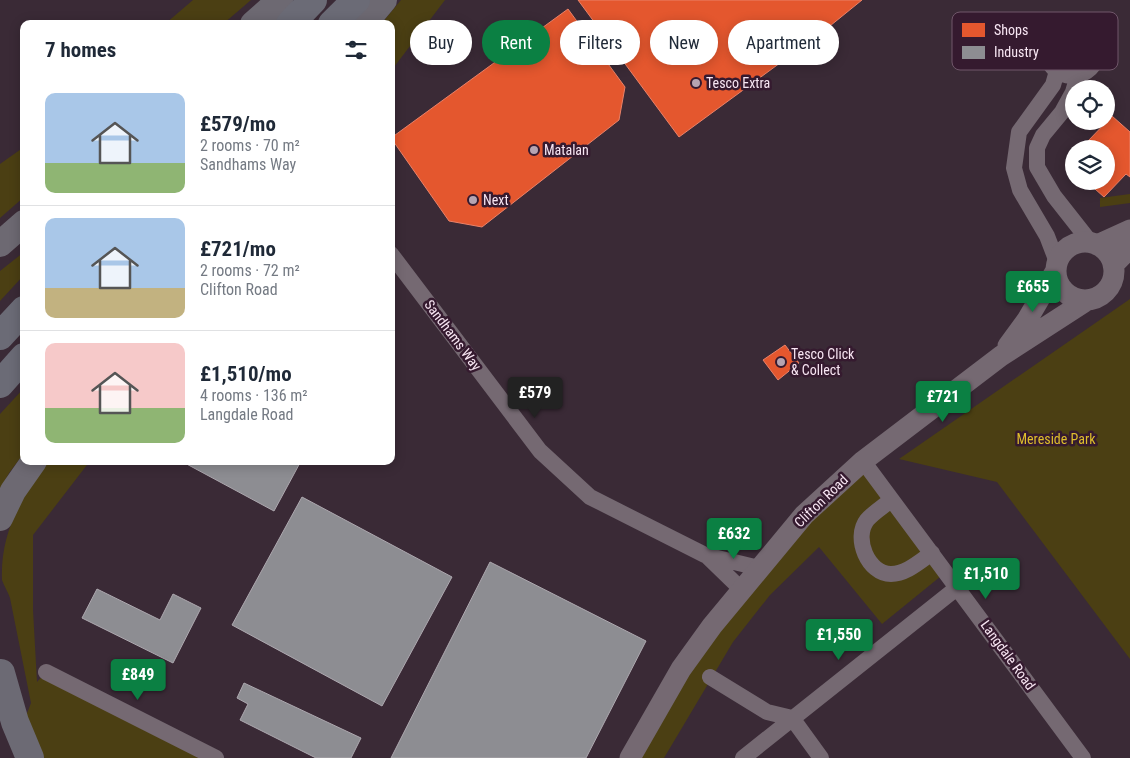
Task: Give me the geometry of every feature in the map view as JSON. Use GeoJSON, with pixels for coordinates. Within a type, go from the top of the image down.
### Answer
{"type":"FeatureCollection","features":[{"type":"Feature","properties":{"kind":"highway"},"geometry":{"type":"LineString","coordinates":[[294,20],[314,0]]}},
{"type":"Feature","properties":{"kind":"highway"},"geometry":{"type":"LineString","coordinates":[[336,20],[356,0]]}},
{"type":"Feature","properties":{"kind":"highway"},"geometry":{"type":"LineString","coordinates":[[0,336],[20,314]]}},
{"type":"Feature","properties":{"kind":"highway"},"geometry":{"type":"LineString","coordinates":[[0,384],[20,362]]}},
{"type":"Feature","properties":{"kind":"highway"},"geometry":{"type":"LineString","coordinates":[[0,671],[0,728]]}},
{"type":"Feature","properties":{"kind":"highway"},"geometry":{"type":"LineString","coordinates":[[0,671],[15,722],[30,758]]}},
{"type":"Feature","properties":{"kind":"main road"},"geometry":{"type":"LineString","coordinates":[[258,20],[280,0]]}},
{"type":"Feature","properties":{"kind":"main road"},"geometry":{"type":"LineString","coordinates":[[367,20],[384,0]]}},
{"type":"Feature","properties":{"kind":"main road"},"geometry":{"type":"LineString","coordinates":[[0,244],[20,226]]}},
{"type":"Feature","properties":{"kind":"main road"},"geometry":{"type":"LineString","coordinates":[[0,518],[13,491],[31,465]]}},
{"type":"Feature","properties":{"kind":"street"},"geometry":{"type":"LineString","coordinates":[[1086,300],[1076,299],[1062,289],[1047,236],[1020,190],[1014,168],[1019,132],[1053,85],[1057,71],[1065,75],[1078,75],[1087,70]]}},
{"type":"Feature","properties":{"kind":"street"},"geometry":{"type":"LineString","coordinates":[[1078,75],[1062,112],[1043,136],[1037,148],[1037,167],[1054,196],[1094,244],[1110,256],[1113,265],[1130,248]]}},
{"type":"Feature","properties":{"kind":"street","name":"Clifton Road"},"geometry":{"type":"LineString","coordinates":[[1001,356],[1027,320],[1056,267],[1061,254],[1072,245],[1094,244],[1130,230]]}},
{"type":"Feature","properties":{"kind":"street","name":"Sandhams Way"},"geometry":{"type":"LineString","coordinates":[[395,259],[540,451],[590,497],[705,555],[759,568]]}},
{"type":"Feature","properties":{"kind":"street","name":"Clifton Road"},"geometry":{"type":"LineString","coordinates":[[630,758],[682,669],[741,589],[804,515],[863,461],[1001,356],[1086,300],[1094,299],[1108,289],[1114,273],[1113,265]]}},
{"type":"Feature","properties":{"kind":"street","name":"Langdale Road"},"geometry":{"type":"LineString","coordinates":[[863,461],[1083,758]]}},
{"type":"Feature","properties":{"kind":"street"},"geometry":{"type":"LineString","coordinates":[[891,500],[868,520],[863,527],[861,541],[867,558],[879,570],[892,574],[904,571],[932,553]]}},
{"type":"Feature","properties":{"kind":"street","name":"Sandhams Way"},"geometry":{"type":"LineString","coordinates":[[705,555],[741,589]]}},
{"type":"Feature","properties":{"kind":"street"},"geometry":{"type":"LineString","coordinates":[[744,758],[958,587]]}},
{"type":"Feature","properties":{"kind":"street"},"geometry":{"type":"LineString","coordinates":[[46,672],[216,758]]}},
{"type":"Feature","properties":{"kind":"street"},"geometry":{"type":"LineString","coordinates":[[710,677],[767,712],[792,718],[821,758]]}},
{"type":"Feature","properties":{"kind":"green space"},"geometry":{"type":"Polygon","coordinates":[[[193,0],[251,0],[228,20],[170,20],[193,0]]]}},
{"type":"Feature","properties":{"kind":"green space"},"geometry":{"type":"Polygon","coordinates":[[[401,0],[445,0],[430,20],[410,20],[410,46],[395,66],[395,20],[384,20],[401,0]]]}},
{"type":"Feature","properties":{"kind":"green space"},"geometry":{"type":"Polygon","coordinates":[[[20,150],[20,200],[0,218],[0,164],[20,150]]]}},
{"type":"Feature","properties":{"kind":"green space"},"geometry":{"type":"Polygon","coordinates":[[[1130,194],[1130,203],[1100,207],[1100,198],[1130,194]]]}},
{"type":"Feature","properties":{"kind":"green space"},"geometry":{"type":"Polygon","coordinates":[[[20,255],[20,279],[0,301],[0,271],[20,255]]]}},
{"type":"Feature","properties":{"kind":"green space","name":"Mereside Park"},"geometry":{"type":"Polygon","coordinates":[[[1130,299],[1130,659],[997,482],[899,459],[1130,299]]]}},
{"type":"Feature","properties":{"kind":"green space"},"geometry":{"type":"Polygon","coordinates":[[[20,392],[20,458],[0,490],[0,414],[20,392]]]}},
{"type":"Feature","properties":{"kind":"green space"},"geometry":{"type":"Polygon","coordinates":[[[863,461],[946,572],[882,624],[819,547],[770,595],[733,642],[664,758],[630,758],[681,669],[863,461]]]}},
{"type":"Feature","properties":{"kind":"green space"},"geometry":{"type":"Polygon","coordinates":[[[43,465],[87,465],[33,535],[33,610],[37,682],[46,672],[216,758],[32,758],[24,721],[31,703],[10,598],[2,580],[2,563],[8,532],[28,489],[43,465]]]}},
{"type":"Feature","properties":{"kind":"building: Shops"},"geometry":{"type":"Polygon","coordinates":[[[578,0],[862,0],[837,20],[728,20],[728,65],[777,65],[679,137],[626,65],[640,65],[640,20],[593,20],[578,0]]]}},
{"type":"Feature","properties":{"kind":"building: Shops"},"geometry":{"type":"Polygon","coordinates":[[[568,9],[576,20],[560,20],[560,65],[609,65],[625,87],[619,120],[482,227],[449,221],[395,144],[395,135],[491,65],[550,65],[550,22],[568,9]]]}},
{"type":"Feature","properties":{"kind":"building: Shops"},"geometry":{"type":"Polygon","coordinates":[[[1115,119],[1130,132],[1130,177],[1126,174],[1115,186],[1115,140],[1089,140],[1099,130],[1115,130],[1115,119]]]}},
{"type":"Feature","properties":{"kind":"building: Shops"},"geometry":{"type":"Polygon","coordinates":[[[1096,190],[1111,190],[1104,197],[1096,190]]]}},
{"type":"Feature","properties":{"kind":"building: Shops","name":"Tesco Click & Collect"},"geometry":{"type":"Polygon","coordinates":[[[785,345],[799,363],[778,380],[763,360],[785,345]]]}},
{"type":"Feature","properties":{"kind":"building: Industry"},"geometry":{"type":"Polygon","coordinates":[[[188,465],[299,465],[274,511],[188,465]]]}},
{"type":"Feature","properties":{"kind":"building: Industry"},"geometry":{"type":"Polygon","coordinates":[[[302,497],[452,577],[382,706],[232,625],[302,497]]]}},
{"type":"Feature","properties":{"kind":"building: Industry"},"geometry":{"type":"Polygon","coordinates":[[[490,562],[646,641],[586,758],[391,758],[490,562]]]}},
{"type":"Feature","properties":{"kind":"building: Industry"},"geometry":{"type":"Polygon","coordinates":[[[97,589],[160,620],[173,594],[201,608],[173,663],[82,618],[97,589]]]}},
{"type":"Feature","properties":{"kind":"building: Industry"},"geometry":{"type":"Polygon","coordinates":[[[244,683],[361,738],[351,758],[316,758],[240,720],[248,704],[237,698],[244,683]]]}},
{"type":"Feature","properties":{"kind":"place","name":"Tesco Extra"},"geometry":{"type":"Point","coordinates":[696,83]}},
{"type":"Feature","properties":{"kind":"place","name":"Matalan"},"geometry":{"type":"Point","coordinates":[534,150]}},
{"type":"Feature","properties":{"kind":"place","name":"Next"},"geometry":{"type":"Point","coordinates":[473,200]}},
{"type":"Feature","properties":{"kind":"place","name":"Tesco Click & Collect"},"geometry":{"type":"Point","coordinates":[781,362]}}]}
